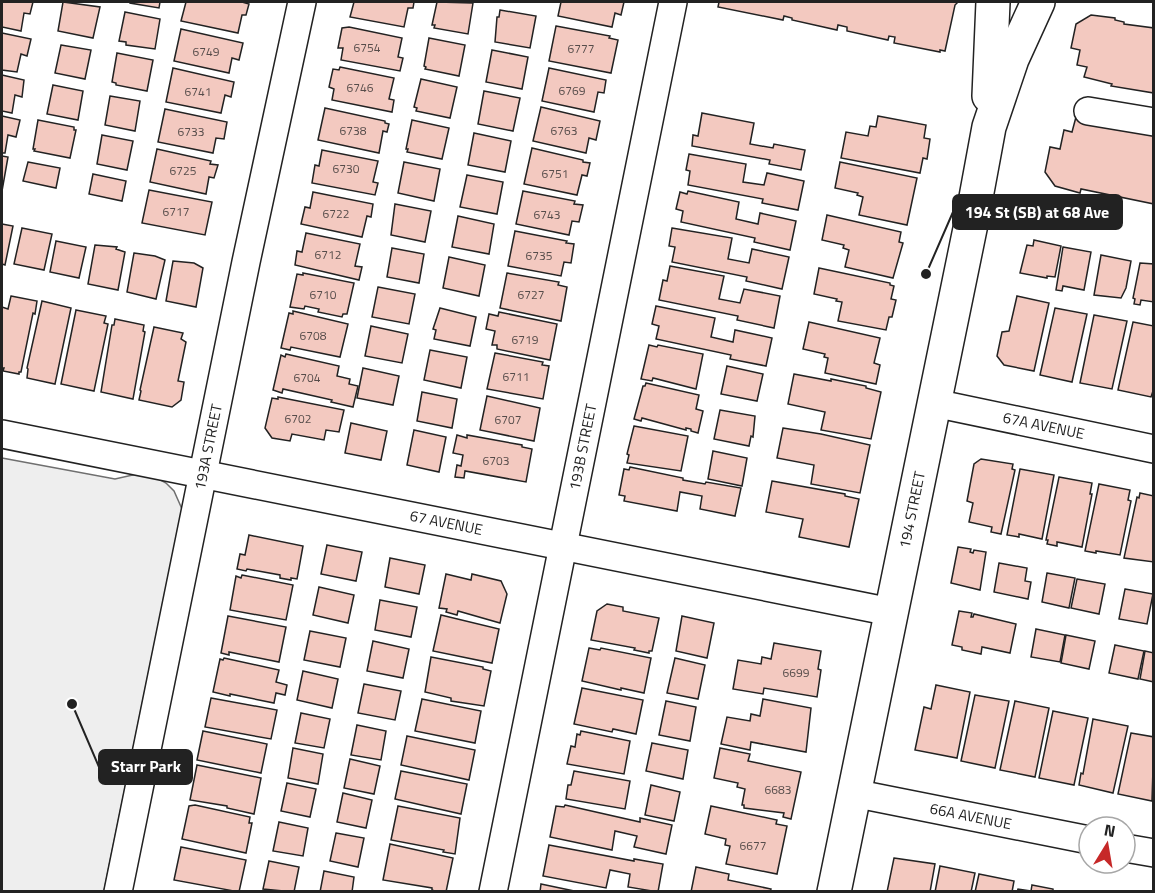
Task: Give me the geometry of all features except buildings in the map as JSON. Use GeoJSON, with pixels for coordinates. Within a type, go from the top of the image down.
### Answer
{"type":"FeatureCollection","features":[{"type":"Feature","properties":{"kind":"street","name":"193A STREET"},"geometry":{"type":"LineString","coordinates":[[118,891],[246,262],[302,2]]}},
{"type":"Feature","properties":{"kind":"street","name":"193B STREET"},"geometry":{"type":"LineString","coordinates":[[493,891],[673,2]]}},
{"type":"Feature","properties":{"kind":"street","name":"194 STREET"},"geometry":{"type":"LineString","coordinates":[[988,127],[993,2]]}},
{"type":"Feature","properties":{"kind":"street","name":"194 STREET"},"geometry":{"type":"LineString","coordinates":[[834,891],[988,127],[1012,59],[1038,2]]}},
{"type":"Feature","properties":{"kind":"street"},"geometry":{"type":"LineString","coordinates":[[1088,111],[1154,122]]}},
{"type":"Feature","properties":{"kind":"street","name":"67A AVENUE"},"geometry":{"type":"LineString","coordinates":[[934,403],[1154,449]]}},
{"type":"Feature","properties":{"kind":"street","name":"67 AVENUE"},"geometry":{"type":"LineString","coordinates":[[2,434],[891,612]]}},
{"type":"Feature","properties":{"kind":"street","name":"66A AVENUE"},"geometry":{"type":"LineString","coordinates":[[853,793],[1077,838]]}},
{"type":"Feature","properties":{"kind":"street"},"geometry":{"type":"LineString","coordinates":[[1137,850],[1154,854]]}},
{"type":"Feature","properties":{"kind":"shaded area"},"geometry":{"type":"Polygon","coordinates":[[[2,458],[115,479],[137,474],[157,478],[174,491],[182,509],[104,891],[2,891],[2,458]]]}},
{"type":"Feature","properties":{"kind":"place","name":"194 St (SB) at 68 Ave"},"geometry":{"type":"Point","coordinates":[926,274]}},
{"type":"Feature","properties":{"kind":"place","name":"Starr Park"},"geometry":{"type":"Point","coordinates":[72,704]}}]}
